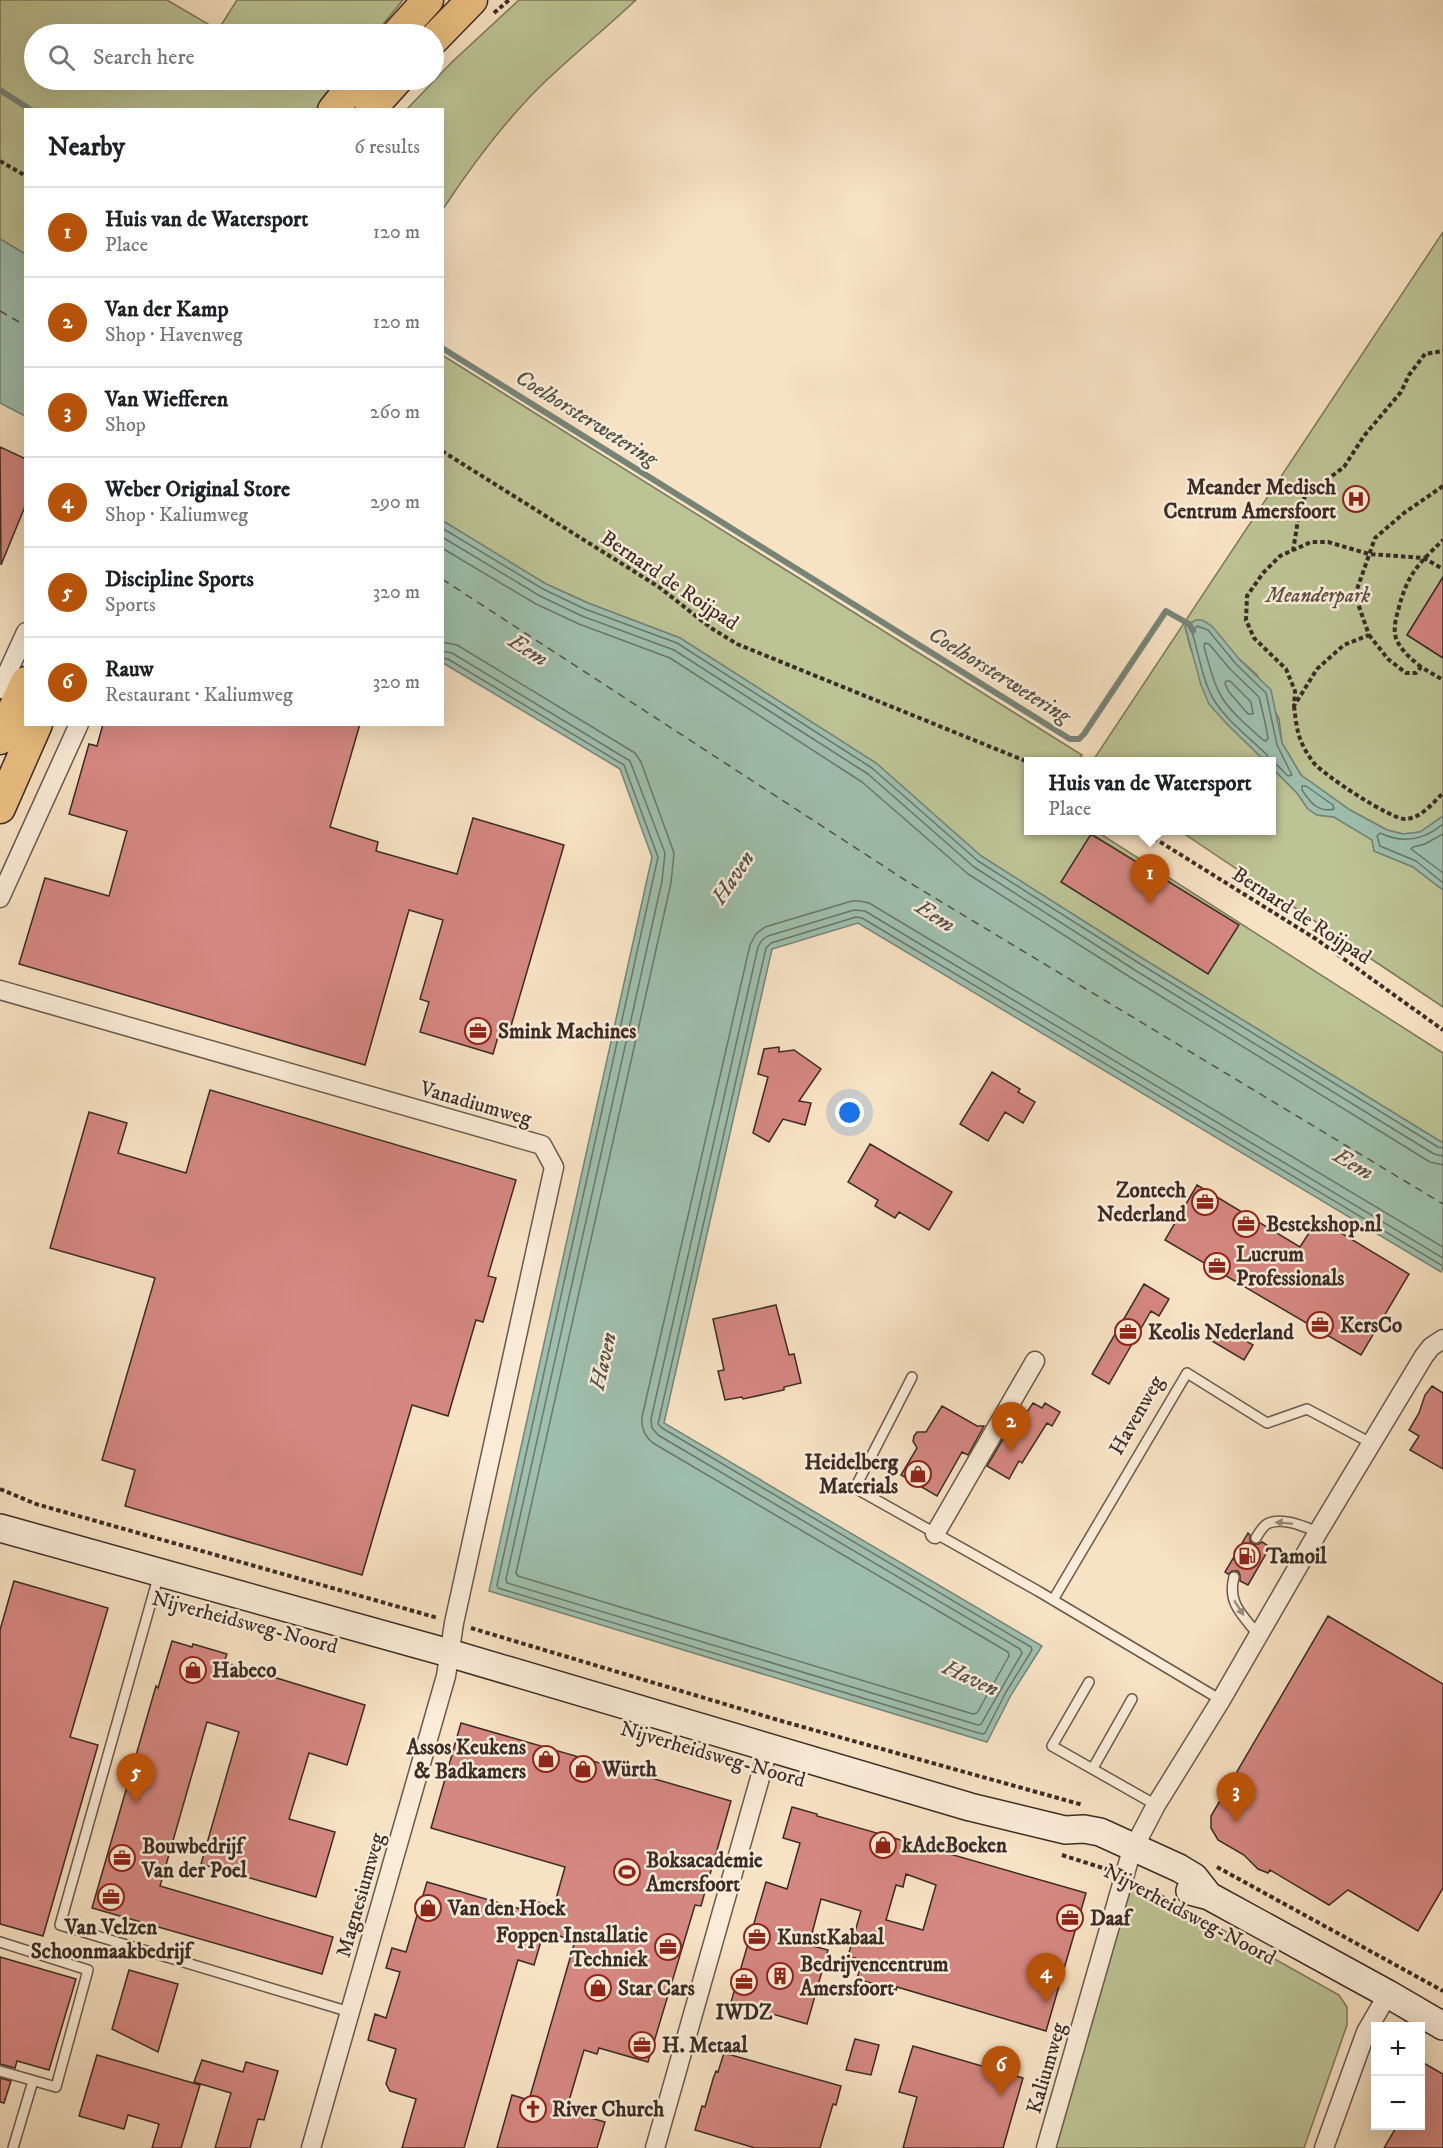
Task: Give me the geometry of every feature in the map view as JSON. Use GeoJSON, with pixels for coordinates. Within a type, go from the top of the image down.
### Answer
{"type":"FeatureCollection","features":[{"type":"Feature","properties":{"kind":"main road"},"geometry":{"type":"LineString","coordinates":[[406,24],[428,0]]}},
{"type":"Feature","properties":{"kind":"main road"},"geometry":{"type":"LineString","coordinates":[[444,29],[472,0]]}},
{"type":"Feature","properties":{"kind":"main road"},"geometry":{"type":"LineString","coordinates":[[335,108],[349,90]]}},
{"type":"Feature","properties":{"kind":"main road"},"geometry":{"type":"LineString","coordinates":[[372,108],[388,90]]}},
{"type":"Feature","properties":{"kind":"main road"},"geometry":{"type":"LineString","coordinates":[[0,739],[24,686]]}},
{"type":"Feature","properties":{"kind":"main road"},"geometry":{"type":"LineString","coordinates":[[0,808],[36,726]]}},
{"type":"Feature","properties":{"kind":"street"},"geometry":{"type":"LineString","coordinates":[[0,689],[24,637]]}},
{"type":"Feature","properties":{"kind":"street"},"geometry":{"type":"LineString","coordinates":[[0,898],[78,726]]}},
{"type":"Feature","properties":{"kind":"street","name":"Vanadiumweg"},"geometry":{"type":"LineString","coordinates":[[0,990],[542,1145],[554,1167],[449,1653]]}},
{"type":"Feature","properties":{"kind":"street"},"geometry":{"type":"LineString","coordinates":[[1129,1861],[1156,1804],[1221,1700],[1318,1532],[1424,1356],[1431,1347],[1443,1339]]}},
{"type":"Feature","properties":{"kind":"street"},"geometry":{"type":"LineString","coordinates":[[935,1534],[1035,1361]]}},
{"type":"Feature","properties":{"kind":"street","name":"Nijverheidsweg-Noord"},"geometry":{"type":"LineString","coordinates":[[0,1527],[770,1746],[970,1807],[1063,1842],[1084,1829],[1100,1832],[1129,1861],[1179,1868],[1194,1877],[1209,1896],[1443,2026]]}},
{"type":"Feature","properties":{"kind":"street","name":"Magnesiumweg"},"geometry":{"type":"LineString","coordinates":[[311,2148],[446,1676],[449,1653]]}},
{"type":"Feature","properties":{"kind":"street"},"geometry":{"type":"LineString","coordinates":[[655,2148],[770,1746]]}},
{"type":"Feature","properties":{"kind":"street","name":"Kaliumweg"},"geometry":{"type":"LineString","coordinates":[[1046,2148],[1129,1861]]}},
{"type":"Feature","properties":{"kind":"street"},"geometry":{"type":"LineString","coordinates":[[1324,2148],[1366,2032],[1388,1994]]}},
{"type":"Feature","properties":{"kind":"lane","name":"Havenweg"},"geometry":{"type":"LineString","coordinates":[[1053,1600],[1187,1373],[1267,1423],[1308,1409],[1372,1444]]}},
{"type":"Feature","properties":{"kind":"lane"},"geometry":{"type":"LineString","coordinates":[[912,1377],[855,1488],[1053,1600],[1221,1700]]}},
{"type":"Feature","properties":{"kind":"lane"},"geometry":{"type":"LineString","coordinates":[[1256,1538],[1270,1522],[1294,1524],[1318,1532]]}},
{"type":"Feature","properties":{"kind":"lane"},"geometry":{"type":"LineString","coordinates":[[160,1572],[60,1925],[351,2012]]}},
{"type":"Feature","properties":{"kind":"lane"},"geometry":{"type":"LineString","coordinates":[[1234,1577],[1231,1595],[1236,1606],[1259,1636]]}},
{"type":"Feature","properties":{"kind":"lane"},"geometry":{"type":"LineString","coordinates":[[1089,1682],[1052,1746],[1156,1804]]}},
{"type":"Feature","properties":{"kind":"lane"},"geometry":{"type":"LineString","coordinates":[[1093,1768],[1132,1698]]}},
{"type":"Feature","properties":{"kind":"lane"},"geometry":{"type":"LineString","coordinates":[[0,1942],[88,1970],[56,2087],[0,2071]]}},
{"type":"Feature","properties":{"kind":"lane"},"geometry":{"type":"LineString","coordinates":[[14,2148],[33,2080]]}},
{"type":"Feature","properties":{"kind":"path"},"geometry":{"type":"LineString","coordinates":[[0,161],[24,175]]}},
{"type":"Feature","properties":{"kind":"path"},"geometry":{"type":"LineString","coordinates":[[1293,551],[1305,496],[1344,467],[1364,436],[1401,392],[1409,375],[1425,354],[1443,351]]}},
{"type":"Feature","properties":{"kind":"path","name":"Bernard de Roijpad"},"geometry":{"type":"LineString","coordinates":[[444,452],[659,587],[711,628],[737,644],[1024,760]]}},
{"type":"Feature","properties":{"kind":"path"},"geometry":{"type":"LineString","coordinates":[[1421,667],[1416,673],[1406,673],[1388,659],[1369,635],[1355,595],[1375,538],[1404,513],[1443,486]]}},
{"type":"Feature","properties":{"kind":"path"},"geometry":{"type":"LineString","coordinates":[[1443,540],[1424,558],[1409,577],[1395,624],[1395,636],[1407,656],[1443,680]]}},
{"type":"Feature","properties":{"kind":"path"},"geometry":{"type":"LineString","coordinates":[[1443,569],[1424,558],[1369,554],[1328,542],[1311,543],[1280,556],[1263,573],[1247,596],[1246,620],[1254,638],[1286,669],[1295,691],[1297,735],[1314,764],[1358,796],[1398,819],[1408,819],[1428,809],[1443,793]]}},
{"type":"Feature","properties":{"kind":"path"},"geometry":{"type":"LineString","coordinates":[[1294,706],[1317,669],[1344,645],[1369,635]]}},
{"type":"Feature","properties":{"kind":"path","name":"Bernard de Roijpad"},"geometry":{"type":"LineString","coordinates":[[1147,835],[1332,950],[1443,1030]]}},
{"type":"Feature","properties":{"kind":"path","name":"Nijverheidsweg-Noord"},"geometry":{"type":"LineString","coordinates":[[153,1597],[280,1633]]}},
{"type":"Feature","properties":{"kind":"path","name":"Nijverheidsweg-Noord"},"geometry":{"type":"LineString","coordinates":[[1063,1842],[1096,1864],[1129,1861],[1177,1905]]}},
{"type":"Feature","properties":{"kind":"green space"},"geometry":{"type":"Polygon","coordinates":[[[0,0],[167,0],[208,24],[24,24],[24,90],[332,90],[319,108],[24,108],[24,253],[0,239],[0,0]]]}},
{"type":"Feature","properties":{"kind":"green space"},"geometry":{"type":"Polygon","coordinates":[[[237,0],[403,0],[383,24],[222,24],[237,0]]]}},
{"type":"Feature","properties":{"kind":"green space"},"geometry":{"type":"Polygon","coordinates":[[[519,0],[636,0],[520,107],[479,157],[444,208],[444,108],[408,108],[425,90],[444,90],[444,70],[519,0]]]}},
{"type":"Feature","properties":{"kind":"green space","name":"Meanderpark"},"geometry":{"type":"Polygon","coordinates":[[[1443,232],[1443,577],[1407,635],[1443,658],[1443,816],[1420,832],[1403,834],[1387,830],[1350,810],[1301,775],[1282,743],[1279,719],[1257,675],[1196,620],[1185,627],[1191,650],[1226,723],[1261,757],[1095,757],[1443,232]]]}},
{"type":"Feature","properties":{"kind":"green space"},"geometry":{"type":"Polygon","coordinates":[[[444,356],[1082,755],[1081,757],[1024,757],[1024,835],[1102,835],[1443,1053],[1443,1143],[1145,960],[981,856],[876,763],[680,638],[588,603],[546,584],[444,522],[444,356]]]}},
{"type":"Feature","properties":{"kind":"green space"},"geometry":{"type":"Polygon","coordinates":[[[1276,772],[1297,793],[1308,809],[1317,815],[1334,817],[1372,839],[1374,851],[1413,867],[1443,890],[1443,1007],[1186,835],[1276,835],[1276,772]]]}},
{"type":"Feature","properties":{"kind":"green space"},"geometry":{"type":"Polygon","coordinates":[[[1135,1887],[1148,1888],[1339,1995],[1347,2007],[1347,2025],[1304,2148],[1053,2148],[1125,1894],[1135,1887]]]}},
{"type":"Feature","properties":{"kind":"water"},"geometry":{"type":"Polygon","coordinates":[[[0,239],[24,253],[24,415],[0,403],[0,239]]]}},
{"type":"Feature","properties":{"kind":"water"},"geometry":{"type":"Polygon","coordinates":[[[444,522],[546,584],[588,603],[680,638],[876,763],[981,856],[1145,960],[1443,1143],[1443,1268],[1441,1272],[858,923],[772,949],[664,1423],[1042,1646],[1011,1695],[987,1742],[489,1591],[652,857],[620,769],[444,664],[444,522]]]}},
{"type":"Feature","properties":{"kind":"water"},"geometry":{"type":"Polygon","coordinates":[[[1196,620],[1202,620],[1212,626],[1240,660],[1271,690],[1282,743],[1301,775],[1350,810],[1387,830],[1403,834],[1420,832],[1443,816],[1443,890],[1413,867],[1374,851],[1372,840],[1334,817],[1317,815],[1308,809],[1297,793],[1276,772],[1276,757],[1261,757],[1209,704],[1201,685],[1185,626],[1196,620]]]}},
{"type":"Feature","properties":{"kind":"building"},"geometry":{"type":"Polygon","coordinates":[[[0,447],[24,458],[24,509],[1,565],[0,447]]]}},
{"type":"Feature","properties":{"kind":"building"},"geometry":{"type":"Polygon","coordinates":[[[1443,577],[1443,658],[1407,635],[1443,577]]]}},
{"type":"Feature","properties":{"kind":"building"},"geometry":{"type":"Polygon","coordinates":[[[102,726],[359,726],[330,827],[378,842],[376,851],[457,874],[473,818],[564,845],[511,1026],[502,1023],[493,1054],[420,1032],[429,1002],[420,999],[443,920],[409,910],[365,1065],[19,964],[45,878],[109,896],[127,831],[69,814],[89,744],[97,746],[102,726]]]}},
{"type":"Feature","properties":{"kind":"building"},"geometry":{"type":"Polygon","coordinates":[[[1090,835],[1093,835],[1239,925],[1208,974],[1061,882],[1090,835]]]}},
{"type":"Feature","properties":{"kind":"building"},"geometry":{"type":"Polygon","coordinates":[[[779,1047],[779,1052],[794,1050],[821,1069],[799,1101],[811,1103],[805,1125],[783,1119],[769,1142],[753,1133],[768,1077],[758,1074],[764,1049],[779,1047]]]}},
{"type":"Feature","properties":{"kind":"building"},"geometry":{"type":"Polygon","coordinates":[[[992,1072],[1020,1089],[1018,1092],[1035,1102],[1023,1123],[1005,1112],[988,1141],[960,1124],[992,1072]]]}},
{"type":"Feature","properties":{"kind":"building"},"geometry":{"type":"Polygon","coordinates":[[[210,1090],[516,1180],[488,1276],[496,1278],[483,1322],[476,1320],[448,1416],[412,1405],[362,1575],[125,1506],[135,1470],[102,1460],[155,1278],[50,1248],[89,1112],[127,1123],[118,1153],[186,1173],[210,1090]]]}},
{"type":"Feature","properties":{"kind":"building"},"geometry":{"type":"Polygon","coordinates":[[[870,1144],[952,1192],[929,1230],[899,1212],[895,1218],[875,1206],[878,1200],[848,1182],[870,1144]]]}},
{"type":"Feature","properties":{"kind":"building"},"geometry":{"type":"Polygon","coordinates":[[[1197,1185],[1300,1247],[1318,1219],[1409,1274],[1361,1355],[1165,1240],[1197,1185]]]}},
{"type":"Feature","properties":{"kind":"building"},"geometry":{"type":"Polygon","coordinates":[[[1144,1284],[1169,1299],[1159,1316],[1151,1311],[1109,1384],[1092,1374],[1144,1284]]]}},
{"type":"Feature","properties":{"kind":"building"},"geometry":{"type":"Polygon","coordinates":[[[776,1305],[789,1355],[794,1354],[801,1383],[784,1387],[784,1390],[743,1399],[742,1397],[725,1400],[718,1371],[724,1370],[713,1319],[776,1305]]]}},
{"type":"Feature","properties":{"kind":"building"},"geometry":{"type":"Polygon","coordinates":[[[1221,1326],[1253,1345],[1244,1360],[1212,1341],[1221,1326]]]}},
{"type":"Feature","properties":{"kind":"building"},"geometry":{"type":"Polygon","coordinates":[[[1432,1386],[1443,1393],[1443,1469],[1410,1450],[1419,1436],[1409,1430],[1419,1413],[1425,1395],[1432,1386]]]}},
{"type":"Feature","properties":{"kind":"building"},"geometry":{"type":"Polygon","coordinates":[[[1033,1403],[1042,1408],[1045,1403],[1060,1412],[1052,1426],[1047,1423],[1022,1463],[1019,1461],[1009,1479],[987,1466],[1010,1427],[1015,1430],[1033,1403]]]}},
{"type":"Feature","properties":{"kind":"building"},"geometry":{"type":"Polygon","coordinates":[[[942,1406],[977,1426],[984,1426],[968,1455],[962,1452],[937,1496],[901,1475],[917,1448],[913,1441],[914,1436],[917,1432],[926,1432],[942,1406]]]}},
{"type":"Feature","properties":{"kind":"building"},"geometry":{"type":"Polygon","coordinates":[[[1248,1533],[1253,1544],[1262,1542],[1270,1547],[1248,1585],[1240,1581],[1238,1571],[1228,1574],[1225,1572],[1248,1533]]]}},
{"type":"Feature","properties":{"kind":"building"},"geometry":{"type":"Polygon","coordinates":[[[14,1581],[108,1608],[70,1737],[98,1745],[43,1936],[0,1924],[0,1630],[14,1581]]]}},
{"type":"Feature","properties":{"kind":"building"},"geometry":{"type":"Polygon","coordinates":[[[1328,1616],[1443,1684],[1443,1888],[1418,1931],[1348,1890],[1329,1905],[1270,1870],[1268,1873],[1258,1869],[1244,1855],[1218,1840],[1211,1828],[1211,1816],[1328,1616]]]}},
{"type":"Feature","properties":{"kind":"building"},"geometry":{"type":"Polygon","coordinates":[[[172,1641],[192,1647],[193,1644],[227,1654],[224,1662],[365,1705],[347,1765],[309,1753],[289,1819],[335,1832],[316,1897],[201,1864],[239,1732],[207,1722],[160,1886],[333,1937],[322,1974],[92,1908],[156,1686],[158,1688],[172,1641]]]}},
{"type":"Feature","properties":{"kind":"building"},"geometry":{"type":"Polygon","coordinates":[[[461,1723],[731,1801],[701,1906],[695,1905],[648,2062],[599,2048],[597,2054],[584,2050],[566,2111],[605,2122],[597,2148],[497,2148],[512,2095],[529,2100],[575,1941],[544,1931],[534,1965],[518,1960],[464,2148],[402,2148],[416,2099],[390,2091],[386,2084],[396,2049],[368,2040],[375,2014],[386,2018],[400,1972],[386,1968],[392,1948],[406,1952],[427,1882],[531,1912],[534,1901],[554,1906],[565,1867],[431,1828],[461,1723]]]}},
{"type":"Feature","properties":{"kind":"building"},"geometry":{"type":"Polygon","coordinates":[[[792,1807],[1086,1893],[1046,2031],[897,1987],[896,1990],[857,1979],[862,1960],[848,1956],[861,1911],[821,1899],[809,1945],[828,1950],[807,2024],[731,2002],[766,1882],[787,1889],[800,1843],[783,1838],[792,1807]],[[906,1874],[903,1887],[896,1885],[886,1920],[923,1930],[936,1885],[906,1874]]]}},
{"type":"Feature","properties":{"kind":"building"},"geometry":{"type":"Polygon","coordinates":[[[0,1957],[76,1979],[49,2070],[17,2061],[15,2068],[0,2064],[0,1957]]]}},
{"type":"Feature","properties":{"kind":"building"},"geometry":{"type":"Polygon","coordinates":[[[129,1970],[178,1984],[158,2052],[112,2029],[129,1970]]]}},
{"type":"Feature","properties":{"kind":"building"},"geometry":{"type":"Polygon","coordinates":[[[855,2039],[879,2045],[871,2075],[846,2070],[855,2039]]]}},
{"type":"Feature","properties":{"kind":"building"},"geometry":{"type":"Polygon","coordinates":[[[913,2046],[1023,2078],[1003,2148],[903,2148],[917,2097],[899,2092],[913,2046]]]}},
{"type":"Feature","properties":{"kind":"building"},"geometry":{"type":"Polygon","coordinates":[[[724,2053],[841,2086],[836,2105],[833,2104],[820,2148],[755,2148],[695,2130],[702,2106],[705,2107],[724,2053]]]}},
{"type":"Feature","properties":{"kind":"building"},"geometry":{"type":"Polygon","coordinates":[[[97,2055],[200,2085],[181,2148],[152,2148],[159,2124],[128,2115],[124,2129],[79,2116],[97,2055]]]}},
{"type":"Feature","properties":{"kind":"building"},"geometry":{"type":"Polygon","coordinates":[[[202,2060],[243,2072],[246,2062],[278,2071],[264,2120],[258,2119],[250,2148],[215,2148],[231,2093],[194,2082],[202,2060]]]}},
{"type":"Feature","properties":{"kind":"building"},"geometry":{"type":"Polygon","coordinates":[[[1425,2064],[1443,2074],[1443,2148],[1384,2148],[1395,2130],[1425,2130],[1425,2064]]]}},
{"type":"Feature","properties":{"kind":"building"},"geometry":{"type":"Polygon","coordinates":[[[0,2078],[11,2081],[4,2103],[0,2102],[0,2078]]]}},
{"type":"Feature","properties":{"kind":"waterway","name":"Coelhorsterwetering"},"geometry":{"type":"LineString","coordinates":[[0,90],[28,108]]}},
{"type":"Feature","properties":{"kind":"waterway","name":"Coelhorsterwetering"},"geometry":{"type":"LineString","coordinates":[[444,349],[1070,739],[1079,739],[1084,734],[1166,611],[1189,624],[1193,631]]}},
{"type":"Feature","properties":{"kind":"ferry route"},"geometry":{"type":"LineString","coordinates":[[0,311],[24,325]]}},
{"type":"Feature","properties":{"kind":"ferry route"},"geometry":{"type":"LineString","coordinates":[[444,580],[905,880],[1443,1204]]}},
{"type":"Feature","properties":{"kind":"place","name":"Meander Medisch Centrum Amersfoort"},"geometry":{"type":"Point","coordinates":[1356,499]}},
{"type":"Feature","properties":{"kind":"place","name":"Huis van de Watersport"},"geometry":{"type":"Point","coordinates":[1150,904]}},
{"type":"Feature","properties":{"kind":"place","name":"Smink Machines"},"geometry":{"type":"Point","coordinates":[478,1031]}},
{"type":"Feature","properties":{"kind":"place","name":"Zontech Nederland"},"geometry":{"type":"Point","coordinates":[1205,1202]}},
{"type":"Feature","properties":{"kind":"place","name":"Bestekshop.nl"},"geometry":{"type":"Point","coordinates":[1246,1224]}},
{"type":"Feature","properties":{"kind":"place","name":"Lucrum Professionals"},"geometry":{"type":"Point","coordinates":[1217,1266]}},
{"type":"Feature","properties":{"kind":"place","name":"KersCo"},"geometry":{"type":"Point","coordinates":[1320,1325]}},
{"type":"Feature","properties":{"kind":"place","name":"Keolis Nederland"},"geometry":{"type":"Point","coordinates":[1128,1332]}},
{"type":"Feature","properties":{"kind":"place","name":"Van der Kamp"},"geometry":{"type":"Point","coordinates":[1011,1452]}},
{"type":"Feature","properties":{"kind":"place","name":"Heidelberg Materials"},"geometry":{"type":"Point","coordinates":[918,1474]}},
{"type":"Feature","properties":{"kind":"place","name":"Tamoil"},"geometry":{"type":"Point","coordinates":[1247,1556]}},
{"type":"Feature","properties":{"kind":"place","name":"Habeco"},"geometry":{"type":"Point","coordinates":[193,1670]}},
{"type":"Feature","properties":{"kind":"place","name":"Assos Keukens & Badkamers"},"geometry":{"type":"Point","coordinates":[546,1759]}},
{"type":"Feature","properties":{"kind":"place","name":"Würth"},"geometry":{"type":"Point","coordinates":[583,1769]}},
{"type":"Feature","properties":{"kind":"place","name":"Discipline Sports"},"geometry":{"type":"Point","coordinates":[136,1803]}},
{"type":"Feature","properties":{"kind":"place","name":"Van Wiefferen"},"geometry":{"type":"Point","coordinates":[1236,1822]}},
{"type":"Feature","properties":{"kind":"place","name":"kAdeBoeken"},"geometry":{"type":"Point","coordinates":[883,1845]}},
{"type":"Feature","properties":{"kind":"place","name":"Bouwbedrijf Van der Poel"},"geometry":{"type":"Point","coordinates":[122,1858]}},
{"type":"Feature","properties":{"kind":"place","name":"Boksacademie Amersfoort"},"geometry":{"type":"Point","coordinates":[627,1872]}},
{"type":"Feature","properties":{"kind":"place","name":"Van Velzen Schoonmaakbedrijf"},"geometry":{"type":"Point","coordinates":[111,1897]}},
{"type":"Feature","properties":{"kind":"place","name":"Van den Hoek"},"geometry":{"type":"Point","coordinates":[428,1908]}},
{"type":"Feature","properties":{"kind":"place","name":"Daaf"},"geometry":{"type":"Point","coordinates":[1070,1918]}},
{"type":"Feature","properties":{"kind":"place","name":"KunstKabaal"},"geometry":{"type":"Point","coordinates":[757,1937]}},
{"type":"Feature","properties":{"kind":"place","name":"Foppen Installatie Techniek"},"geometry":{"type":"Point","coordinates":[668,1947]}},
{"type":"Feature","properties":{"kind":"place","name":"Bedrijvencentrum Amersfoort"},"geometry":{"type":"Point","coordinates":[780,1976]}},
{"type":"Feature","properties":{"kind":"place","name":"IWDZ"},"geometry":{"type":"Point","coordinates":[744,1982]}},
{"type":"Feature","properties":{"kind":"place","name":"Star Cars"},"geometry":{"type":"Point","coordinates":[598,1988]}},
{"type":"Feature","properties":{"kind":"place","name":"Weber Original Store"},"geometry":{"type":"Point","coordinates":[1046,2003]}},
{"type":"Feature","properties":{"kind":"place","name":"H. Metaal"},"geometry":{"type":"Point","coordinates":[642,2045]}},
{"type":"Feature","properties":{"kind":"place","name":"Rauw"},"geometry":{"type":"Point","coordinates":[1001,2096]}},
{"type":"Feature","properties":{"kind":"place","name":"River Church"},"geometry":{"type":"Point","coordinates":[533,2109]}},
{"type":"Feature","properties":{"kind":"water label","name":"Eem"},"geometry":{"type":"Point","coordinates":[529,649]}},
{"type":"Feature","properties":{"kind":"water label","name":"Haven"},"geometry":{"type":"Point","coordinates":[732,877]}},
{"type":"Feature","properties":{"kind":"water label","name":"Eem"},"geometry":{"type":"Point","coordinates":[936,915]}},
{"type":"Feature","properties":{"kind":"water label","name":"Eem"},"geometry":{"type":"Point","coordinates":[1354,1163]}},
{"type":"Feature","properties":{"kind":"water label","name":"Haven"},"geometry":{"type":"Point","coordinates":[602,1361]}},
{"type":"Feature","properties":{"kind":"water label","name":"Haven"},"geometry":{"type":"Point","coordinates":[971,1677]}}]}
